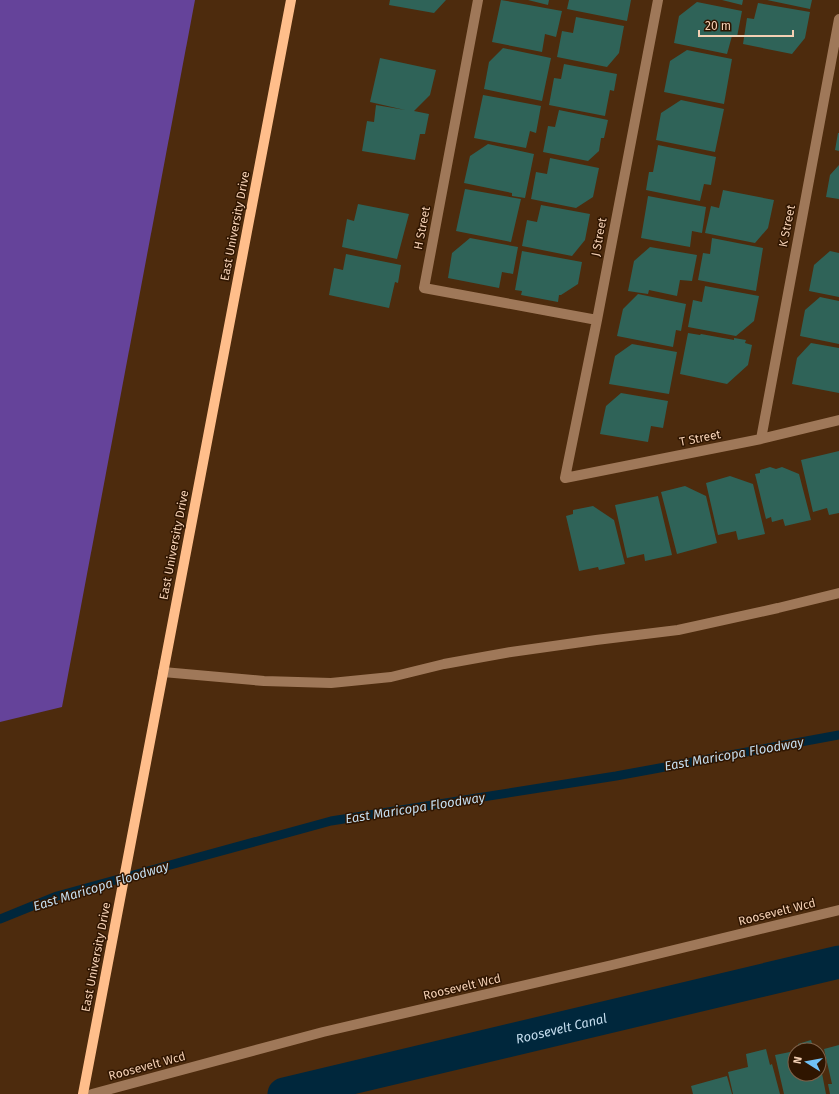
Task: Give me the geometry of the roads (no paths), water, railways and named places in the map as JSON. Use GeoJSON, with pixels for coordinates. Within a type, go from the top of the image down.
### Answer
{"type":"FeatureCollection","features":[{"type":"Feature","properties":{"kind":"main road","name":"East University Drive"},"geometry":{"type":"LineString","coordinates":[[83,1094],[291,0]]}},
{"type":"Feature","properties":{"kind":"street","name":"H Street"},"geometry":{"type":"LineString","coordinates":[[478,0],[424,288],[597,320]]}},
{"type":"Feature","properties":{"kind":"street","name":"J Street"},"geometry":{"type":"LineString","coordinates":[[565,478],[597,320],[658,0]]}},
{"type":"Feature","properties":{"kind":"street","name":"K Street"},"geometry":{"type":"LineString","coordinates":[[761,438],[839,19]]}},
{"type":"Feature","properties":{"kind":"street","name":"T Street"},"geometry":{"type":"LineString","coordinates":[[565,478],[761,438],[839,420]]}},
{"type":"Feature","properties":{"kind":"street"},"geometry":{"type":"LineString","coordinates":[[163,672],[264,680],[331,683],[391,677],[444,664],[511,652],[678,630],[839,593]]}},
{"type":"Feature","properties":{"kind":"street","name":"Roosevelt Wcd"},"geometry":{"type":"LineString","coordinates":[[92,1094],[323,1032],[612,965],[839,910]]}},
{"type":"Feature","properties":{"kind":"waterway","name":"East Maricopa Floodway"},"geometry":{"type":"LineString","coordinates":[[0,919],[57,896],[331,821],[616,776],[839,735]]}},
{"type":"Feature","properties":{"kind":"waterway","name":"Roosevelt Canal"},"geometry":{"type":"LineString","coordinates":[[284,1094],[839,962]]}}]}
